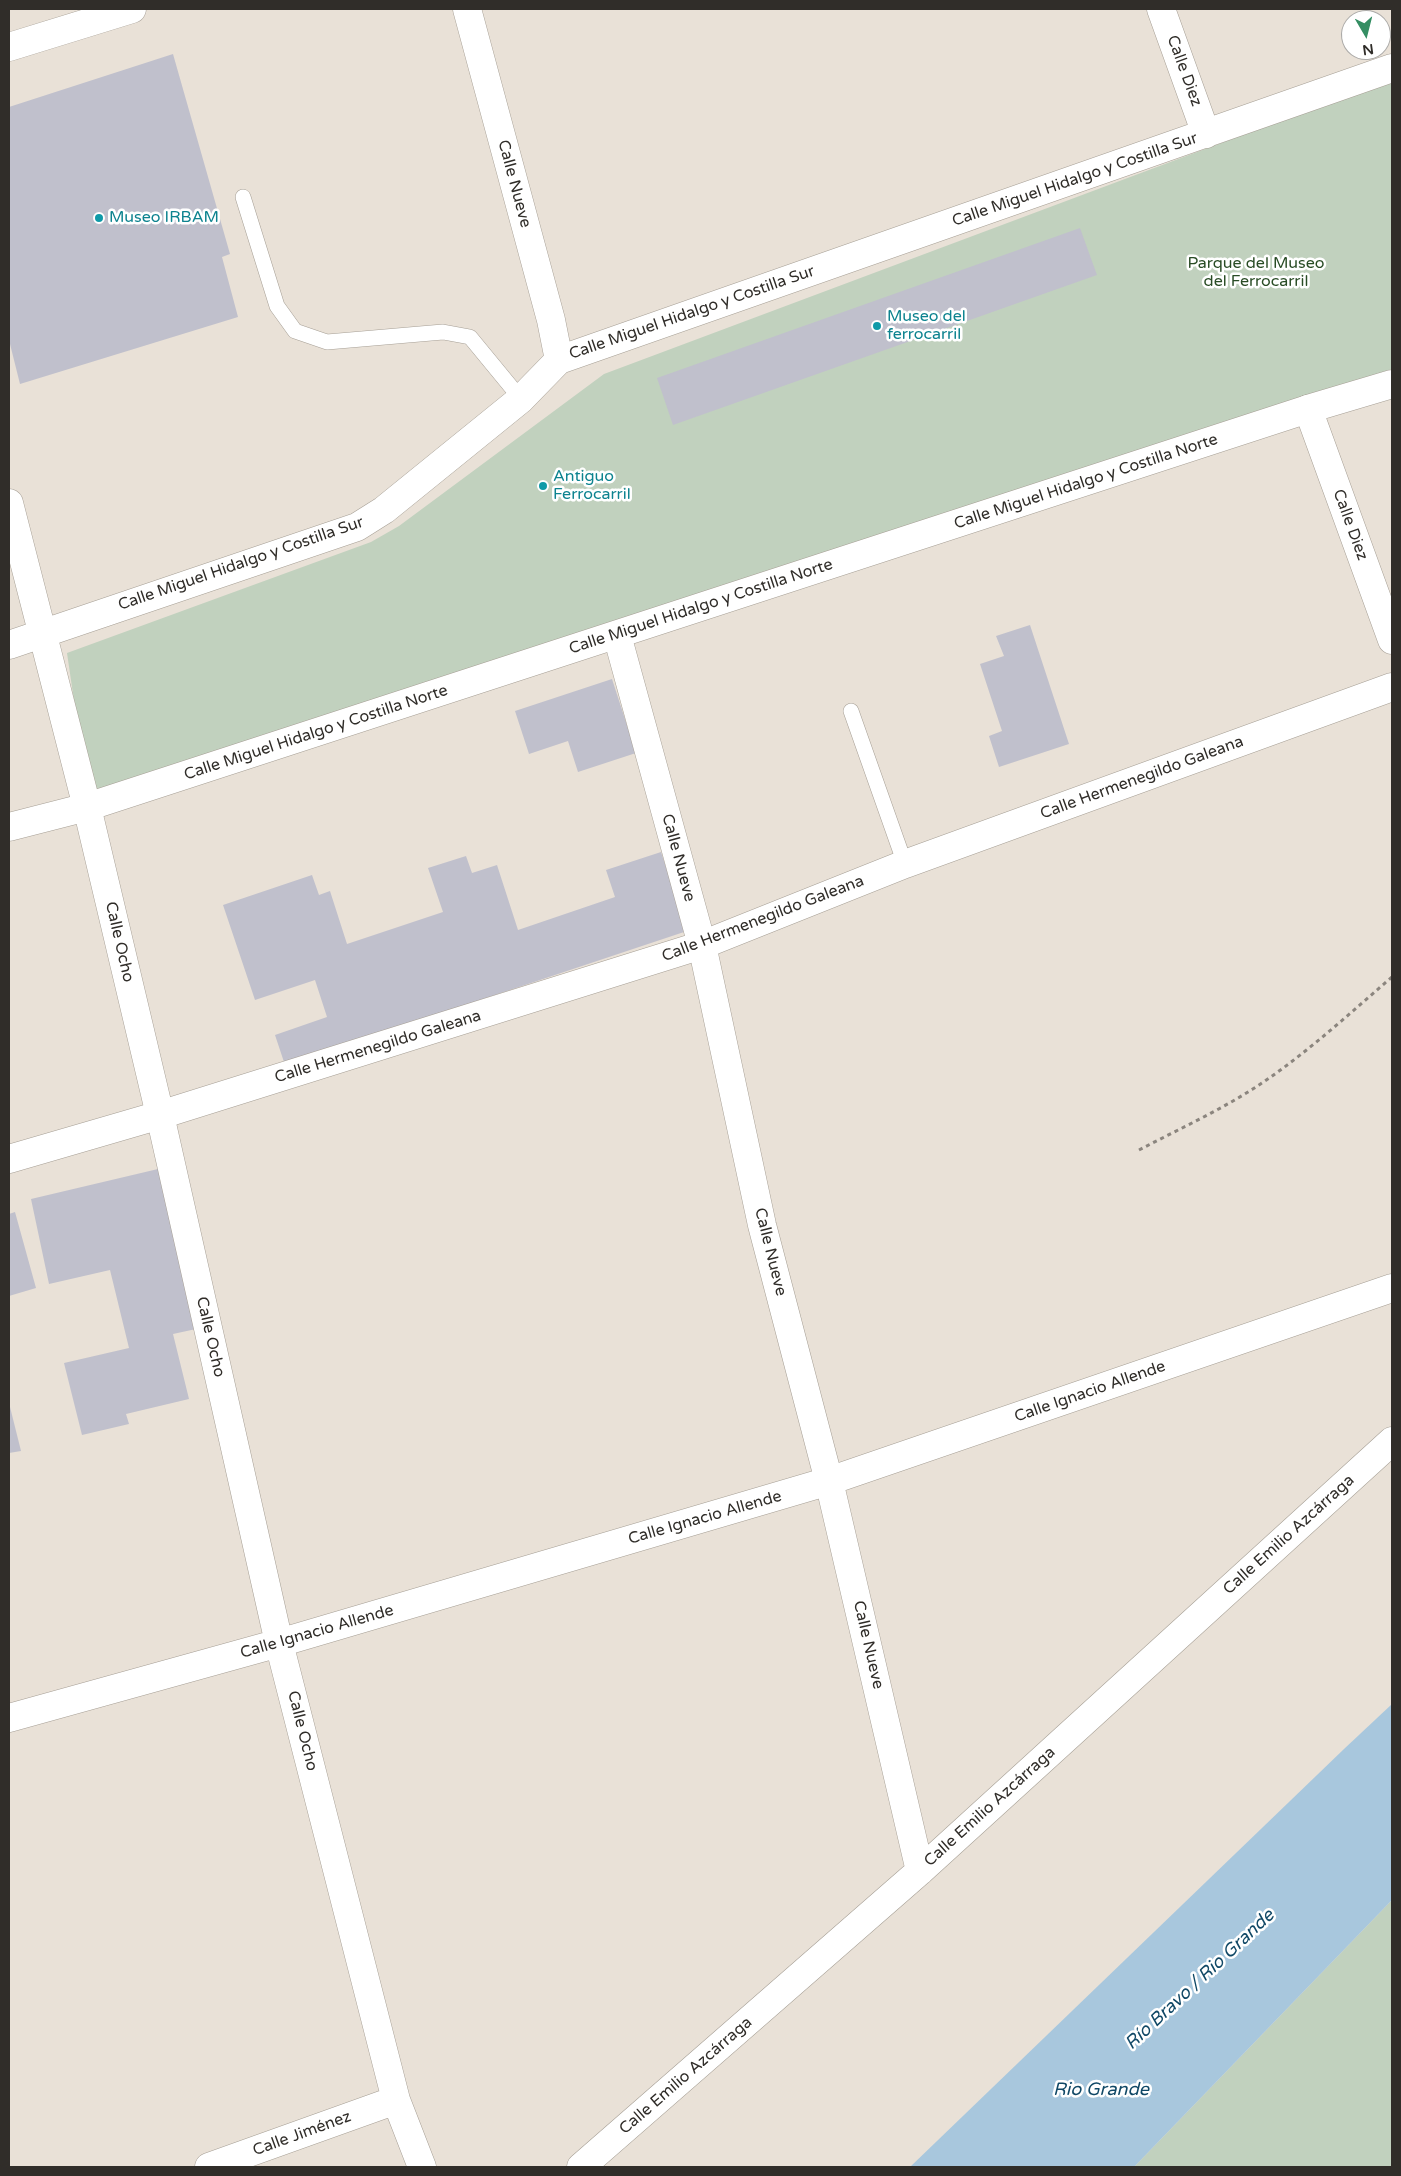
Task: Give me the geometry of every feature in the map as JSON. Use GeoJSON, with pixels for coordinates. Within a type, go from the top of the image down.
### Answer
{"type":"FeatureCollection","features":[{"type":"Feature","properties":{"kind":"street"},"geometry":{"type":"LineString","coordinates":[[9,47],[132,9]]}},
{"type":"Feature","properties":{"kind":"street","name":"Calle Nueve"},"geometry":{"type":"LineString","coordinates":[[467,9],[551,320],[559,360]]}},
{"type":"Feature","properties":{"kind":"street","name":"Calle Diez"},"geometry":{"type":"LineString","coordinates":[[1161,9],[1206,134]]}},
{"type":"Feature","properties":{"kind":"street","name":"Calle Miguel Hidalgo y Costilla Sur"},"geometry":{"type":"LineString","coordinates":[[9,645],[356,526],[384,510],[521,399],[559,360],[1392,68]]}},
{"type":"Feature","properties":{"kind":"street","name":"Calle Miguel Hidalgo y Costilla Norte"},"geometry":{"type":"LineString","coordinates":[[9,827],[87,807],[1308,409],[1392,384]]}},
{"type":"Feature","properties":{"kind":"street","name":"Calle Diez"},"geometry":{"type":"LineString","coordinates":[[1308,409],[1392,640]]}},
{"type":"Feature","properties":{"kind":"street","name":"Calle Ocho"},"geometry":{"type":"LineString","coordinates":[[9,503],[87,807],[160,1115],[279,1643],[396,2100],[422,2167]]}},
{"type":"Feature","properties":{"kind":"street","name":"Calle Nueve"},"geometry":{"type":"LineString","coordinates":[[617,635],[702,946],[762,1225],[830,1481],[920,1871]]}},
{"type":"Feature","properties":{"kind":"street","name":"Calle Hermenegildo Galeana"},"geometry":{"type":"LineString","coordinates":[[9,1159],[160,1115],[702,946],[905,864],[1392,687]]}},
{"type":"Feature","properties":{"kind":"street","name":"Calle Ignacio Allende"},"geometry":{"type":"LineString","coordinates":[[9,1718],[279,1643],[830,1481],[1392,1288]]}},
{"type":"Feature","properties":{"kind":"street","name":"Calle Emilio Azcárraga"},"geometry":{"type":"LineString","coordinates":[[581,2167],[920,1871],[1392,1442]]}},
{"type":"Feature","properties":{"kind":"street","name":"Calle Jiménez"},"geometry":{"type":"LineString","coordinates":[[209,2167],[396,2100]]}},
{"type":"Feature","properties":{"kind":"lane"},"geometry":{"type":"LineString","coordinates":[[243,197],[277,306],[295,331],[327,342],[443,332],[470,337],[521,399]]}},
{"type":"Feature","properties":{"kind":"lane"},"geometry":{"type":"LineString","coordinates":[[851,711],[905,864]]}},
{"type":"Feature","properties":{"kind":"path"},"geometry":{"type":"LineString","coordinates":[[1139,1150],[1259,1085],[1308,1049],[1392,977]]}},
{"type":"Feature","properties":{"kind":"green space","name":"Parque del Museo del Ferrocarril"},"geometry":{"type":"Polygon","coordinates":[[[1392,79],[1392,369],[89,803],[67,653],[371,542],[399,526],[604,374],[1392,79]]]}},
{"type":"Feature","properties":{"kind":"green space"},"geometry":{"type":"Polygon","coordinates":[[[1392,1900],[1392,2167],[1134,2167],[1392,1900]]]}},
{"type":"Feature","properties":{"kind":"water","name":"Rio Grande"},"geometry":{"type":"Polygon","coordinates":[[[1392,1704],[1392,1900],[1134,2167],[910,2167],[1344,1749],[1392,1704]]]}},
{"type":"Feature","properties":{"kind":"building"},"geometry":{"type":"Polygon","coordinates":[[[173,54],[230,254],[222,257],[238,317],[20,384],[9,340],[9,107],[173,54]]]}},
{"type":"Feature","properties":{"kind":"building","name":"Museo del ferrocarril"},"geometry":{"type":"Polygon","coordinates":[[[1080,228],[1097,275],[673,425],[657,378],[1080,228]]]}},
{"type":"Feature","properties":{"kind":"building"},"geometry":{"type":"Polygon","coordinates":[[[1030,625],[1069,744],[999,767],[989,736],[1002,731],[980,664],[1004,656],[996,636],[1030,625]]]}},
{"type":"Feature","properties":{"kind":"building"},"geometry":{"type":"Polygon","coordinates":[[[612,679],[636,753],[578,772],[568,741],[529,754],[515,711],[612,679]]]}},
{"type":"Feature","properties":{"kind":"building"},"geometry":{"type":"Polygon","coordinates":[[[661,852],[687,931],[285,1065],[275,1035],[327,1017],[315,980],[255,1000],[223,905],[312,875],[319,895],[330,891],[347,944],[443,912],[428,868],[466,856],[472,873],[497,865],[518,930],[615,897],[606,870],[661,852]]]}},
{"type":"Feature","properties":{"kind":"building"},"geometry":{"type":"Polygon","coordinates":[[[158,1169],[196,1329],[173,1334],[189,1399],[126,1414],[129,1424],[82,1435],[64,1363],[129,1348],[110,1270],[49,1284],[31,1199],[158,1169]]]}},
{"type":"Feature","properties":{"kind":"building"},"geometry":{"type":"Polygon","coordinates":[[[15,1212],[36,1288],[9,1296],[9,1214],[15,1212]]]}},
{"type":"Feature","properties":{"kind":"building"},"geometry":{"type":"Polygon","coordinates":[[[9,1403],[21,1451],[9,1453],[9,1403]]]}},
{"type":"Feature","properties":{"kind":"place","name":"Museo IRBAM"},"geometry":{"type":"Point","coordinates":[99,218]}},
{"type":"Feature","properties":{"kind":"place","name":"Museo del ferrocarril"},"geometry":{"type":"Point","coordinates":[877,326]}},
{"type":"Feature","properties":{"kind":"place","name":"Antiguo Ferrocarril"},"geometry":{"type":"Point","coordinates":[543,486]}},
{"type":"Feature","properties":{"kind":"water label","name":"Río Bravo / Rio Grande"},"geometry":{"type":"Point","coordinates":[1200,1980]}}]}
